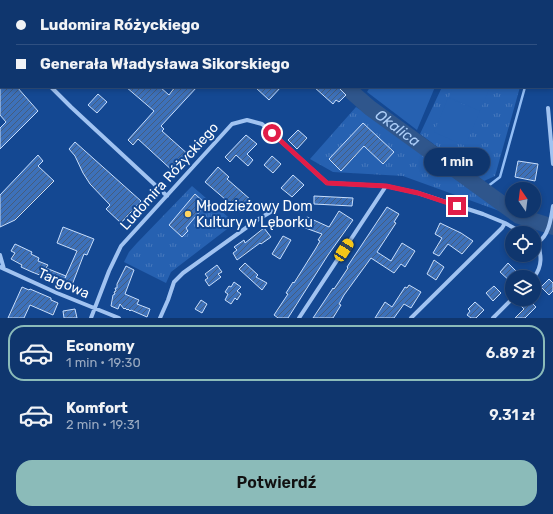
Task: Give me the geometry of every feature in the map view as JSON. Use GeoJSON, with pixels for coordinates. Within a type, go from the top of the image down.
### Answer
{"type":"FeatureCollection","features":[{"type":"Feature","properties":{"kind":"street"},"geometry":{"type":"LineString","coordinates":[[52,88],[167,196]]}},
{"type":"Feature","properties":{"kind":"street"},"geometry":{"type":"LineString","coordinates":[[548,108],[553,164]]}},
{"type":"Feature","properties":{"kind":"street","name":"Ludomira Różyckiego"},"geometry":{"type":"LineString","coordinates":[[91,318],[121,246],[232,124],[247,120],[262,124],[327,183],[386,186]]}},
{"type":"Feature","properties":{"kind":"street"},"geometry":{"type":"LineString","coordinates":[[549,130],[553,126]]}},
{"type":"Feature","properties":{"kind":"street"},"geometry":{"type":"LineString","coordinates":[[299,318],[386,186],[418,193],[483,214],[510,226]]}},
{"type":"Feature","properties":{"kind":"street"},"geometry":{"type":"LineString","coordinates":[[541,240],[543,239],[550,220],[553,206]]}},
{"type":"Feature","properties":{"kind":"street"},"geometry":{"type":"LineString","coordinates":[[160,318],[174,282],[183,273],[257,220],[274,210]]}},
{"type":"Feature","properties":{"kind":"street"},"geometry":{"type":"LineString","coordinates":[[411,318],[502,228],[505,223]]}},
{"type":"Feature","properties":{"kind":"street"},"geometry":{"type":"LineString","coordinates":[[0,255],[2,268]]}},
{"type":"Feature","properties":{"kind":"street","name":"Targowa"},"geometry":{"type":"LineString","coordinates":[[2,268],[119,318]]}},
{"type":"Feature","properties":{"kind":"street"},"geometry":{"type":"LineString","coordinates":[[493,318],[505,306]]}},
{"type":"Feature","properties":{"kind":"green space"},"geometry":{"type":"Polygon","coordinates":[[[369,88],[435,88],[417,130],[367,92],[369,88]]]}},
{"type":"Feature","properties":{"kind":"green space"},"geometry":{"type":"Polygon","coordinates":[[[442,88],[520,88],[495,176],[484,181],[420,134],[442,88]]]}},
{"type":"Feature","properties":{"kind":"green space"},"geometry":{"type":"Polygon","coordinates":[[[453,88],[490,88],[480,111],[449,97],[453,88]]]}},
{"type":"Feature","properties":{"kind":"green space"},"geometry":{"type":"Polygon","coordinates":[[[448,98],[480,111],[465,146],[434,132],[448,98]]]}},
{"type":"Feature","properties":{"kind":"green space"},"geometry":{"type":"Polygon","coordinates":[[[356,107],[391,129],[505,211],[505,213],[403,176],[333,172],[310,159],[356,107]]]}},
{"type":"Feature","properties":{"kind":"green space"},"geometry":{"type":"Polygon","coordinates":[[[192,186],[235,223],[171,272],[166,283],[124,262],[129,252],[137,243],[192,186]]]}},
{"type":"Feature","properties":{"kind":"building"},"geometry":{"type":"Polygon","coordinates":[[[0,88],[18,88],[38,111],[0,149],[0,128],[6,122],[0,115],[0,88]]]}},
{"type":"Feature","properties":{"kind":"building"},"geometry":{"type":"Polygon","coordinates":[[[127,88],[161,88],[169,95],[174,88],[196,88],[161,126],[164,129],[162,131],[190,156],[175,173],[138,139],[133,145],[128,140],[154,111],[127,88]]]}},
{"type":"Feature","properties":{"kind":"building"},"geometry":{"type":"Polygon","coordinates":[[[256,88],[280,88],[269,100],[256,88]]]}},
{"type":"Feature","properties":{"kind":"building"},"geometry":{"type":"Polygon","coordinates":[[[315,88],[339,88],[346,95],[339,102],[336,100],[333,104],[315,88]]]}},
{"type":"Feature","properties":{"kind":"building"},"geometry":{"type":"Polygon","coordinates":[[[98,94],[107,102],[97,113],[88,105],[98,94]]]}},
{"type":"Feature","properties":{"kind":"building"},"geometry":{"type":"Polygon","coordinates":[[[363,123],[394,152],[383,164],[364,146],[341,171],[329,159],[363,123]]]}},
{"type":"Feature","properties":{"kind":"building"},"geometry":{"type":"Polygon","coordinates":[[[298,130],[307,138],[297,149],[288,140],[298,130]]]}},
{"type":"Feature","properties":{"kind":"building"},"geometry":{"type":"Polygon","coordinates":[[[246,135],[257,144],[247,154],[253,160],[248,166],[236,155],[230,162],[225,157],[246,135]]]}},
{"type":"Feature","properties":{"kind":"building"},"geometry":{"type":"Polygon","coordinates":[[[75,142],[141,201],[121,223],[106,209],[110,205],[90,184],[75,156],[69,149],[75,142]]]}},
{"type":"Feature","properties":{"kind":"building"},"geometry":{"type":"Polygon","coordinates":[[[38,155],[43,161],[38,166],[54,181],[15,220],[0,227],[0,195],[38,155]]]}},
{"type":"Feature","properties":{"kind":"building"},"geometry":{"type":"Polygon","coordinates":[[[272,156],[281,164],[273,173],[264,165],[272,156]]]}},
{"type":"Feature","properties":{"kind":"building"},"geometry":{"type":"Polygon","coordinates":[[[518,161],[538,164],[535,181],[515,177],[518,161]]]}},
{"type":"Feature","properties":{"kind":"building"},"geometry":{"type":"Polygon","coordinates":[[[218,167],[229,177],[227,179],[251,200],[240,212],[205,182],[218,167]]]}},
{"type":"Feature","properties":{"kind":"building"},"geometry":{"type":"Polygon","coordinates":[[[293,175],[304,185],[292,197],[281,188],[293,175]]]}},
{"type":"Feature","properties":{"kind":"building","name":"Młodzieżowy Dom Kultury w Lęborku"},"geometry":{"type":"Polygon","coordinates":[[[195,194],[206,204],[186,228],[188,231],[182,237],[169,225],[195,194]]]}},
{"type":"Feature","properties":{"kind":"building"},"geometry":{"type":"Polygon","coordinates":[[[314,196],[353,198],[352,206],[314,204],[314,196]]]}},
{"type":"Feature","properties":{"kind":"building"},"geometry":{"type":"Polygon","coordinates":[[[387,207],[399,214],[394,222],[396,223],[377,252],[391,261],[402,243],[415,251],[405,267],[401,264],[394,273],[371,258],[344,295],[339,304],[341,305],[333,318],[313,318],[348,268],[347,267],[387,207]]]}},
{"type":"Feature","properties":{"kind":"building"},"geometry":{"type":"Polygon","coordinates":[[[339,211],[353,220],[328,255],[288,318],[278,318],[274,315],[288,294],[286,293],[316,248],[320,241],[318,240],[322,234],[297,225],[307,217],[329,227],[339,211]]]}},
{"type":"Feature","properties":{"kind":"building"},"geometry":{"type":"Polygon","coordinates":[[[440,223],[461,233],[473,241],[462,254],[448,244],[439,256],[433,253],[442,238],[435,234],[440,223]]]}},
{"type":"Feature","properties":{"kind":"building"},"geometry":{"type":"Polygon","coordinates":[[[63,227],[94,239],[87,255],[84,254],[72,285],[64,281],[63,284],[32,272],[21,267],[22,265],[11,259],[15,253],[11,251],[15,244],[32,252],[31,254],[39,258],[38,261],[48,265],[46,268],[66,276],[77,251],[57,243],[63,227]]]}},
{"type":"Feature","properties":{"kind":"building"},"geometry":{"type":"Polygon","coordinates":[[[264,228],[271,237],[237,260],[233,253],[237,250],[234,247],[244,240],[245,243],[264,228]]]}},
{"type":"Feature","properties":{"kind":"building"},"geometry":{"type":"Polygon","coordinates":[[[283,236],[291,240],[280,259],[272,254],[283,236]]]}},
{"type":"Feature","properties":{"kind":"building"},"geometry":{"type":"Polygon","coordinates":[[[434,260],[444,267],[436,280],[427,274],[434,260]]]}},
{"type":"Feature","properties":{"kind":"building"},"geometry":{"type":"Polygon","coordinates":[[[245,263],[258,275],[256,277],[267,283],[262,290],[239,269],[245,263]]]}},
{"type":"Feature","properties":{"kind":"building"},"geometry":{"type":"Polygon","coordinates":[[[508,263],[515,270],[505,270],[505,277],[500,272],[508,263]]]}},
{"type":"Feature","properties":{"kind":"building"},"geometry":{"type":"Polygon","coordinates":[[[217,265],[222,272],[218,274],[221,277],[209,286],[205,280],[208,278],[205,274],[217,265]]]}},
{"type":"Feature","properties":{"kind":"building"},"geometry":{"type":"Polygon","coordinates":[[[126,266],[134,270],[125,294],[139,300],[137,304],[150,309],[147,317],[131,310],[124,309],[120,304],[118,309],[111,306],[113,295],[115,294],[114,292],[116,291],[115,288],[117,288],[117,284],[126,266]]]}},
{"type":"Feature","properties":{"kind":"building"},"geometry":{"type":"Polygon","coordinates":[[[549,279],[553,283],[553,291],[549,295],[541,287],[549,279]]]}},
{"type":"Feature","properties":{"kind":"building"},"geometry":{"type":"Polygon","coordinates":[[[234,282],[241,287],[237,291],[241,294],[237,300],[235,298],[231,304],[225,300],[228,294],[225,292],[234,282]]]}},
{"type":"Feature","properties":{"kind":"building"},"geometry":{"type":"Polygon","coordinates":[[[409,285],[421,292],[411,308],[404,304],[394,318],[375,318],[385,302],[392,307],[405,287],[407,288],[409,285]]]}},
{"type":"Feature","properties":{"kind":"building"},"geometry":{"type":"Polygon","coordinates":[[[494,286],[501,293],[493,301],[486,293],[494,286]]]}},
{"type":"Feature","properties":{"kind":"building"},"geometry":{"type":"Polygon","coordinates":[[[22,287],[51,298],[51,300],[58,303],[53,315],[30,305],[24,318],[8,318],[22,287]]]}},
{"type":"Feature","properties":{"kind":"building"},"geometry":{"type":"Polygon","coordinates":[[[201,300],[207,304],[202,313],[195,309],[201,300]]]}},
{"type":"Feature","properties":{"kind":"building"},"geometry":{"type":"Polygon","coordinates":[[[475,302],[484,310],[476,318],[471,318],[467,315],[470,311],[468,309],[475,302]]]}},
{"type":"Feature","properties":{"kind":"building"},"geometry":{"type":"Polygon","coordinates":[[[521,306],[536,307],[525,318],[515,318],[524,309],[521,306]]]}},
{"type":"Feature","properties":{"kind":"building"},"geometry":{"type":"Polygon","coordinates":[[[75,309],[77,318],[64,318],[63,311],[75,309]]]}},
{"type":"Feature","properties":{"kind":"waterway","name":"Okalica"},"geometry":{"type":"LineString","coordinates":[[347,88],[370,108],[519,216],[553,227]]}},
{"type":"Feature","properties":{"kind":"waterway"},"geometry":{"type":"LineString","coordinates":[[483,190],[500,177],[525,88]]}},
{"type":"Feature","properties":{"kind":"place","name":"Młodzieżowy Dom Kultury w Lęborku"},"geometry":{"type":"Point","coordinates":[188,214]}},
{"type":"Feature","properties":{"kind":"route"},"geometry":{"type":"LineString","coordinates":[[272,133],[327,183],[386,186],[418,193],[457,206]]}}]}
